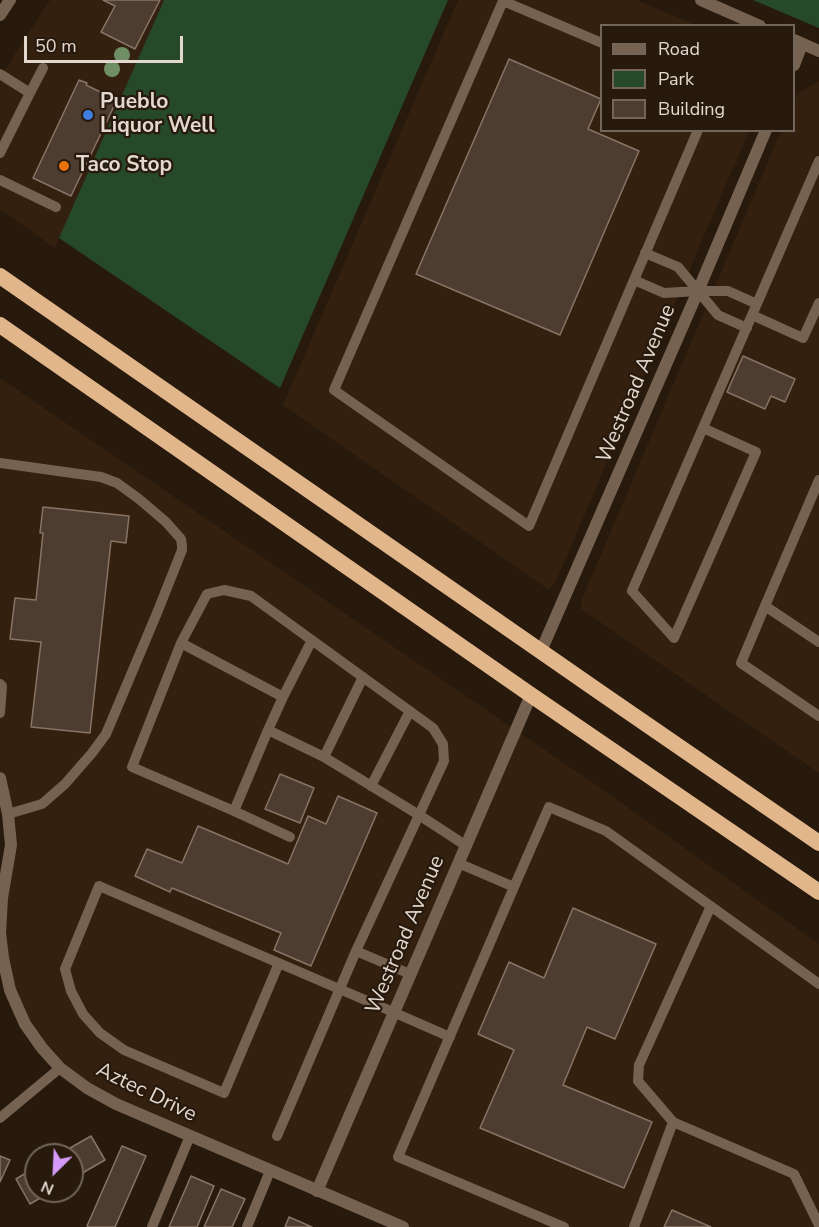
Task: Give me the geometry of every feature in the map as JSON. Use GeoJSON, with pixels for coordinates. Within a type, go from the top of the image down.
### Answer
{"type":"FeatureCollection","features":[{"type":"Feature","properties":{"kind":"highway"},"geometry":{"type":"LineString","coordinates":[[0,276],[819,843]]}},
{"type":"Feature","properties":{"kind":"highway"},"geometry":{"type":"LineString","coordinates":[[0,325],[531,695],[819,892]]}},
{"type":"Feature","properties":{"kind":"street"},"geometry":{"type":"LineString","coordinates":[[0,15],[10,0]]}},
{"type":"Feature","properties":{"kind":"street"},"geometry":{"type":"LineString","coordinates":[[701,0],[755,24]]}},
{"type":"Feature","properties":{"kind":"street"},"geometry":{"type":"LineString","coordinates":[[795,58],[798,42],[819,51]]}},
{"type":"Feature","properties":{"kind":"street","name":"Westroad Avenue"},"geometry":{"type":"LineString","coordinates":[[541,651],[765,132]]}},
{"type":"Feature","properties":{"kind":"street","name":"Westroad Avenue"},"geometry":{"type":"LineString","coordinates":[[317,1191],[531,695]]}},
{"type":"Feature","properties":{"kind":"street","name":"Aztec Drive"},"geometry":{"type":"LineString","coordinates":[[0,778],[5,794],[11,845],[2,898],[0,933],[3,958],[10,990],[25,1024],[42,1048],[60,1068],[87,1088],[116,1104],[317,1191],[386,1224],[403,1227]]}},
{"type":"Feature","properties":{"kind":"lane"},"geometry":{"type":"LineString","coordinates":[[600,43],[503,0],[334,390],[529,526],[697,132]]}},
{"type":"Feature","properties":{"kind":"lane"},"geometry":{"type":"LineString","coordinates":[[0,153],[43,68]]}},
{"type":"Feature","properties":{"kind":"lane"},"geometry":{"type":"LineString","coordinates":[[0,74],[30,93]]}},
{"type":"Feature","properties":{"kind":"lane"},"geometry":{"type":"LineString","coordinates":[[703,428],[756,452],[674,638],[632,591],[703,428],[747,328],[819,162]]}},
{"type":"Feature","properties":{"kind":"lane"},"geometry":{"type":"LineString","coordinates":[[0,180],[56,207]]}},
{"type":"Feature","properties":{"kind":"lane"},"geometry":{"type":"LineString","coordinates":[[645,253],[678,267],[718,315],[747,328]]}},
{"type":"Feature","properties":{"kind":"lane"},"geometry":{"type":"LineString","coordinates":[[634,280],[664,293],[729,291],[757,304]]}},
{"type":"Feature","properties":{"kind":"lane"},"geometry":{"type":"LineString","coordinates":[[752,315],[804,338],[819,303]]}},
{"type":"Feature","properties":{"kind":"lane"},"geometry":{"type":"LineString","coordinates":[[0,463],[101,477],[117,483],[166,522],[181,539],[182,546],[158,613],[106,734],[65,784],[42,804],[8,814]]}},
{"type":"Feature","properties":{"kind":"lane"},"geometry":{"type":"LineString","coordinates":[[819,480],[741,663],[819,716]]}},
{"type":"Feature","properties":{"kind":"lane"},"geometry":{"type":"LineString","coordinates":[[277,1136],[356,951],[444,761],[443,744],[433,728],[251,596],[224,590],[207,594],[181,643],[132,767],[290,837]]}},
{"type":"Feature","properties":{"kind":"lane"},"geometry":{"type":"LineString","coordinates":[[765,606],[819,642]]}},
{"type":"Feature","properties":{"kind":"lane"},"geometry":{"type":"LineString","coordinates":[[234,811],[283,697],[312,640]]}},
{"type":"Feature","properties":{"kind":"lane"},"geometry":{"type":"LineString","coordinates":[[181,643],[283,697]]}},
{"type":"Feature","properties":{"kind":"lane"},"geometry":{"type":"LineString","coordinates":[[324,757],[363,677]]}},
{"type":"Feature","properties":{"kind":"lane"},"geometry":{"type":"LineString","coordinates":[[0,684],[2,686],[0,713]]}},
{"type":"Feature","properties":{"kind":"lane"},"geometry":{"type":"LineString","coordinates":[[371,786],[410,711]]}},
{"type":"Feature","properties":{"kind":"lane"},"geometry":{"type":"LineString","coordinates":[[268,730],[324,757],[465,845]]}},
{"type":"Feature","properties":{"kind":"lane"},"geometry":{"type":"LineString","coordinates":[[564,1227],[398,1157],[549,807],[606,831],[819,984]]}},
{"type":"Feature","properties":{"kind":"lane"},"geometry":{"type":"LineString","coordinates":[[458,864],[514,887]]}},
{"type":"Feature","properties":{"kind":"lane"},"geometry":{"type":"LineString","coordinates":[[279,963],[224,1093],[124,1050],[100,1033],[83,1014],[70,991],[64,969],[99,886],[450,1036]]}},
{"type":"Feature","properties":{"kind":"lane"},"geometry":{"type":"LineString","coordinates":[[711,906],[639,1065],[638,1081],[673,1122],[794,1174],[819,1225]]}},
{"type":"Feature","properties":{"kind":"lane"},"geometry":{"type":"LineString","coordinates":[[356,951],[410,974]]}},
{"type":"Feature","properties":{"kind":"lane"},"geometry":{"type":"LineString","coordinates":[[0,1118],[60,1068]]}},
{"type":"Feature","properties":{"kind":"lane"},"geometry":{"type":"LineString","coordinates":[[634,1227],[673,1122]]}},
{"type":"Feature","properties":{"kind":"lane"},"geometry":{"type":"LineString","coordinates":[[152,1227],[190,1136]]}},
{"type":"Feature","properties":{"kind":"lane"},"geometry":{"type":"LineString","coordinates":[[247,1227],[270,1171]]}},
{"type":"Feature","properties":{"kind":"shaded area"},"geometry":{"type":"Polygon","coordinates":[[[50,0],[164,0],[55,248],[0,209],[0,77],[50,0]]]}},
{"type":"Feature","properties":{"kind":"shaded area"},"geometry":{"type":"Polygon","coordinates":[[[458,0],[637,0],[693,24],[600,24],[600,132],[749,132],[554,584],[548,589],[283,405],[458,0]]]}},
{"type":"Feature","properties":{"kind":"shaded area"},"geometry":{"type":"Polygon","coordinates":[[[819,81],[819,773],[581,609],[582,599],[781,132],[795,132],[797,94],[819,81]]]}},
{"type":"Feature","properties":{"kind":"shaded area"},"geometry":{"type":"Polygon","coordinates":[[[0,378],[602,789],[819,944],[819,1227],[403,1227],[87,1088],[25,1024],[3,958],[8,868],[0,778],[0,378]]]}},
{"type":"Feature","properties":{"kind":"green space"},"geometry":{"type":"Polygon","coordinates":[[[164,0],[448,0],[280,388],[59,238],[164,0]]]}},
{"type":"Feature","properties":{"kind":"green space"},"geometry":{"type":"Polygon","coordinates":[[[753,0],[819,0],[819,28],[753,0]]]}},
{"type":"Feature","properties":{"kind":"building"},"geometry":{"type":"Polygon","coordinates":[[[103,0],[160,0],[135,49],[101,32],[115,6],[103,0]]]}},
{"type":"Feature","properties":{"kind":"building"},"geometry":{"type":"Polygon","coordinates":[[[509,59],[600,99],[588,129],[639,151],[560,335],[416,274],[509,59]]]}},
{"type":"Feature","properties":{"kind":"building"},"geometry":{"type":"Polygon","coordinates":[[[79,80],[117,100],[71,196],[33,178],[79,80]]]}},
{"type":"Feature","properties":{"kind":"building"},"geometry":{"type":"Polygon","coordinates":[[[743,356],[795,379],[785,402],[771,396],[765,409],[727,392],[743,356]]]}},
{"type":"Feature","properties":{"kind":"building"},"geometry":{"type":"Polygon","coordinates":[[[43,507],[129,516],[126,543],[111,541],[90,733],[31,727],[41,642],[10,639],[15,598],[36,600],[43,533],[40,533],[43,507]]]}},
{"type":"Feature","properties":{"kind":"building"},"geometry":{"type":"Polygon","coordinates":[[[280,774],[314,788],[300,823],[265,809],[280,774]]]}},
{"type":"Feature","properties":{"kind":"building"},"geometry":{"type":"Polygon","coordinates":[[[338,796],[377,813],[311,966],[274,950],[281,933],[172,888],[170,892],[135,876],[147,849],[182,863],[198,826],[288,864],[308,816],[326,824],[338,796]]]}},
{"type":"Feature","properties":{"kind":"building"},"geometry":{"type":"Polygon","coordinates":[[[573,908],[656,944],[615,1039],[587,1027],[563,1085],[652,1122],[624,1188],[480,1128],[514,1050],[478,1034],[509,962],[544,978],[573,908]]]}},
{"type":"Feature","properties":{"kind":"building"},"geometry":{"type":"Polygon","coordinates":[[[91,1136],[105,1160],[84,1172],[84,1143],[79,1143],[91,1136]]]}},
{"type":"Feature","properties":{"kind":"building"},"geometry":{"type":"Polygon","coordinates":[[[122,1146],[146,1156],[115,1227],[89,1227],[87,1226],[122,1146]]]}},
{"type":"Feature","properties":{"kind":"building"},"geometry":{"type":"Polygon","coordinates":[[[0,1156],[10,1160],[0,1182],[0,1156]]]}},
{"type":"Feature","properties":{"kind":"building"},"geometry":{"type":"Polygon","coordinates":[[[24,1174],[24,1193],[16,1179],[24,1174]]]}},
{"type":"Feature","properties":{"kind":"building"},"geometry":{"type":"Polygon","coordinates":[[[191,1176],[214,1186],[197,1227],[169,1227],[191,1176]]]}},
{"type":"Feature","properties":{"kind":"building"},"geometry":{"type":"Polygon","coordinates":[[[221,1189],[245,1199],[232,1227],[204,1227],[221,1189]]]}},
{"type":"Feature","properties":{"kind":"building"},"geometry":{"type":"Polygon","coordinates":[[[672,1210],[711,1227],[664,1227],[672,1210]]]}},
{"type":"Feature","properties":{"kind":"building"},"geometry":{"type":"Polygon","coordinates":[[[289,1217],[312,1227],[285,1227],[289,1217]]]}},
{"type":"Feature","properties":{"kind":"place","name":"Pueblo Liquor Well"},"geometry":{"type":"Point","coordinates":[88,115]}},
{"type":"Feature","properties":{"kind":"place","name":"Taco Stop"},"geometry":{"type":"Point","coordinates":[64,166]}}]}
